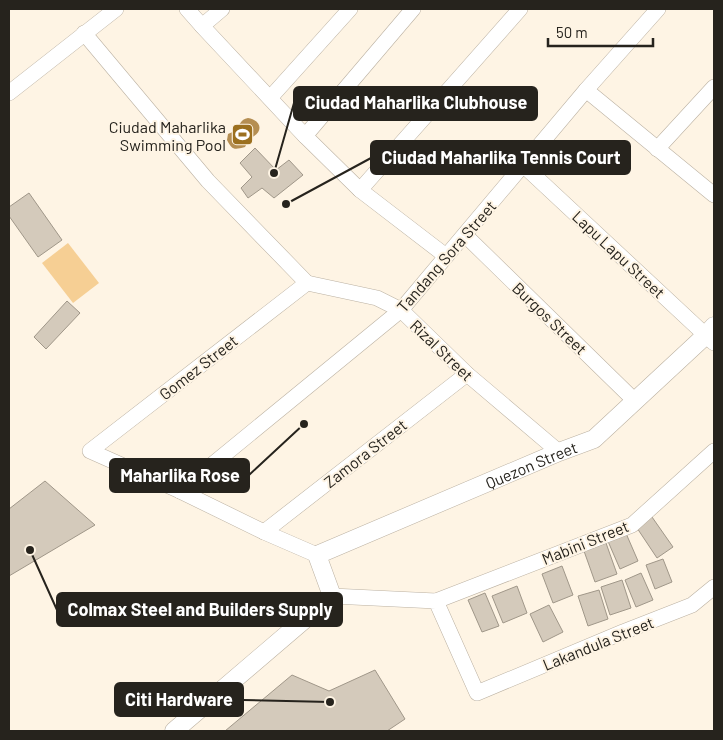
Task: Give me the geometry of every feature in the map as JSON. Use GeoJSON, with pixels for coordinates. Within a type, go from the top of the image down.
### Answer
{"type":"FeatureCollection","features":[{"type":"Feature","properties":{"kind":"street"},"geometry":{"type":"LineString","coordinates":[[9,93],[116,9]]}},
{"type":"Feature","properties":{"kind":"street"},"geometry":{"type":"LineString","coordinates":[[187,9],[305,136],[360,190],[446,256]]}},
{"type":"Feature","properties":{"kind":"street"},"geometry":{"type":"LineString","coordinates":[[202,26],[222,9]]}},
{"type":"Feature","properties":{"kind":"street"},"geometry":{"type":"LineString","coordinates":[[270,98],[350,9]]}},
{"type":"Feature","properties":{"kind":"street"},"geometry":{"type":"LineString","coordinates":[[305,136],[413,9]]}},
{"type":"Feature","properties":{"kind":"street"},"geometry":{"type":"LineString","coordinates":[[360,190],[520,9]]}},
{"type":"Feature","properties":{"kind":"street","name":"Tandang Sora Street"},"geometry":{"type":"LineString","coordinates":[[180,491],[401,310],[586,90],[658,9]]}},
{"type":"Feature","properties":{"kind":"street"},"geometry":{"type":"LineString","coordinates":[[84,33],[208,181],[307,283]]}},
{"type":"Feature","properties":{"kind":"street"},"geometry":{"type":"LineString","coordinates":[[657,149],[714,87]]}},
{"type":"Feature","properties":{"kind":"street"},"geometry":{"type":"LineString","coordinates":[[586,90],[714,195]]}},
{"type":"Feature","properties":{"kind":"street","name":"Lapu Lapu Street"},"geometry":{"type":"LineString","coordinates":[[523,165],[712,335]]}},
{"type":"Feature","properties":{"kind":"street","name":"Burgos Street"},"geometry":{"type":"LineString","coordinates":[[465,235],[634,401]]}},
{"type":"Feature","properties":{"kind":"street","name":"Rizal Street"},"geometry":{"type":"LineString","coordinates":[[307,283],[377,298],[401,310],[467,374],[560,452]]}},
{"type":"Feature","properties":{"kind":"street","name":"Gomez Street"},"geometry":{"type":"LineString","coordinates":[[180,491],[90,451],[307,283]]}},
{"type":"Feature","properties":{"kind":"street","name":"Quezon Street"},"geometry":{"type":"LineString","coordinates":[[317,556],[594,438],[634,401],[712,335]]}},
{"type":"Feature","properties":{"kind":"street","name":"Zamora Street"},"geometry":{"type":"LineString","coordinates":[[264,532],[467,374]]}},
{"type":"Feature","properties":{"kind":"street","name":"Mabini Street"},"geometry":{"type":"LineString","coordinates":[[436,601],[632,525],[714,451]]}},
{"type":"Feature","properties":{"kind":"street"},"geometry":{"type":"LineString","coordinates":[[180,491],[317,556],[332,596]]}},
{"type":"Feature","properties":{"kind":"street","name":"Lakandula Street"},"geometry":{"type":"LineString","coordinates":[[436,601],[477,693],[692,605],[714,586]]}},
{"type":"Feature","properties":{"kind":"street"},"geometry":{"type":"LineString","coordinates":[[174,731],[332,596],[436,601]]}},
{"type":"Feature","properties":{"kind":"shaded area","name":"Ciudad Maharlika Swimming Pool"},"geometry":{"type":"Polygon","coordinates":[[[248,118],[259,124],[259,130],[250,138],[245,147],[238,149],[230,146],[227,140],[228,134],[235,130],[243,120],[248,118]]]}},
{"type":"Feature","properties":{"kind":"shaded area"},"geometry":{"type":"Polygon","coordinates":[[[68,243],[99,283],[73,303],[42,263],[68,243]]]}},
{"type":"Feature","properties":{"kind":"building"},"geometry":{"type":"Polygon","coordinates":[[[255,148],[276,170],[289,160],[303,175],[274,198],[262,188],[248,198],[241,188],[252,177],[240,163],[255,148]]]}},
{"type":"Feature","properties":{"kind":"building"},"geometry":{"type":"Polygon","coordinates":[[[29,193],[62,240],[38,257],[9,216],[9,207],[29,193]]]}},
{"type":"Feature","properties":{"kind":"building"},"geometry":{"type":"Polygon","coordinates":[[[67,301],[80,313],[46,349],[34,337],[67,301]]]}},
{"type":"Feature","properties":{"kind":"building"},"geometry":{"type":"Polygon","coordinates":[[[45,481],[95,525],[9,576],[9,509],[45,481]]]}},
{"type":"Feature","properties":{"kind":"building"},"geometry":{"type":"Polygon","coordinates":[[[652,517],[673,547],[657,558],[637,528],[652,517]]]}},
{"type":"Feature","properties":{"kind":"building"},"geometry":{"type":"Polygon","coordinates":[[[625,531],[638,561],[620,569],[607,539],[625,531]]]}},
{"type":"Feature","properties":{"kind":"building"},"geometry":{"type":"Polygon","coordinates":[[[606,543],[617,574],[595,582],[584,551],[606,543]]]}},
{"type":"Feature","properties":{"kind":"building"},"geometry":{"type":"Polygon","coordinates":[[[663,559],[672,582],[655,589],[646,565],[663,559]]]}},
{"type":"Feature","properties":{"kind":"building"},"geometry":{"type":"Polygon","coordinates":[[[562,566],[573,595],[553,603],[542,574],[562,566]]]}},
{"type":"Feature","properties":{"kind":"building"},"geometry":{"type":"Polygon","coordinates":[[[641,573],[653,600],[636,607],[625,580],[641,573]]]}},
{"type":"Feature","properties":{"kind":"building"},"geometry":{"type":"Polygon","coordinates":[[[622,580],[631,608],[610,615],[601,587],[622,580]]]}},
{"type":"Feature","properties":{"kind":"building"},"geometry":{"type":"Polygon","coordinates":[[[517,586],[527,613],[503,623],[492,596],[517,586]]]}},
{"type":"Feature","properties":{"kind":"building"},"geometry":{"type":"Polygon","coordinates":[[[599,590],[608,619],[588,626],[578,596],[599,590]]]}},
{"type":"Feature","properties":{"kind":"building"},"geometry":{"type":"Polygon","coordinates":[[[485,593],[499,626],[482,632],[468,600],[485,593]]]}},
{"type":"Feature","properties":{"kind":"building"},"geometry":{"type":"Polygon","coordinates":[[[549,605],[563,632],[543,642],[530,614],[549,605]]]}},
{"type":"Feature","properties":{"kind":"building"},"geometry":{"type":"Polygon","coordinates":[[[375,670],[405,719],[387,731],[225,731],[292,675],[329,691],[375,670]]]}},
{"type":"Feature","properties":{"kind":"place","name":"Ciudad Maharlika Swimming Pool"},"geometry":{"type":"Point","coordinates":[242,135]}},
{"type":"Feature","properties":{"kind":"place","name":"Ciudad Maharlika Clubhouse"},"geometry":{"type":"Point","coordinates":[274,173]}},
{"type":"Feature","properties":{"kind":"place","name":"Ciudad Maharlika Tennis Court"},"geometry":{"type":"Point","coordinates":[286,204]}},
{"type":"Feature","properties":{"kind":"place","name":"Maharlika Rose"},"geometry":{"type":"Point","coordinates":[304,424]}},
{"type":"Feature","properties":{"kind":"place","name":"Colmax Steel and Builders Supply"},"geometry":{"type":"Point","coordinates":[30,550]}},
{"type":"Feature","properties":{"kind":"place","name":"Citi Hardware"},"geometry":{"type":"Point","coordinates":[330,702]}}]}
